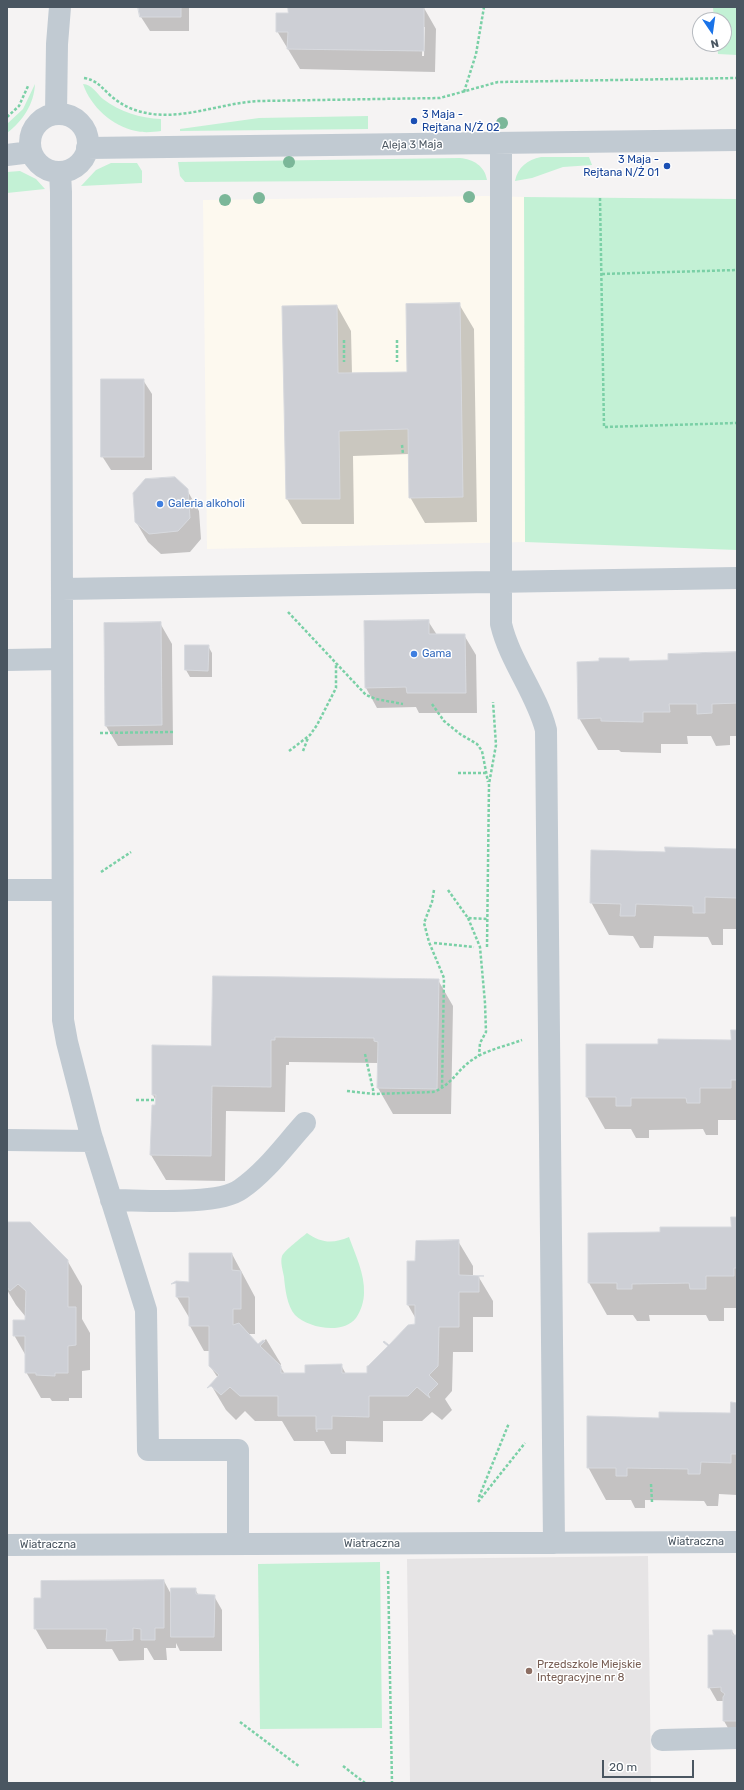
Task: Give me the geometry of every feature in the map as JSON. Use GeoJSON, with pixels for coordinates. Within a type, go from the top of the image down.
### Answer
{"type":"FeatureCollection","features":[{"type":"Feature","properties":{"kind":"street"},"geometry":{"type":"LineString","coordinates":[[56,114],[57,44],[60,7]]}},
{"type":"Feature","properties":{"kind":"street"},"geometry":{"type":"LineString","coordinates":[[56,114],[67,115],[76,120],[84,128],[88,138],[87,148],[84,158],[78,165],[69,170],[60,172],[50,171],[42,167],[36,160],[31,152],[30,142],[32,132],[38,123],[46,117],[56,114]]}},
{"type":"Feature","properties":{"kind":"street","name":"Aleja 3 Maja"},"geometry":{"type":"LineString","coordinates":[[87,148],[737,140]]}},
{"type":"Feature","properties":{"kind":"street"},"geometry":{"type":"LineString","coordinates":[[501,143],[501,624],[505,642],[542,714],[546,730],[554,1543]]}},
{"type":"Feature","properties":{"kind":"street"},"geometry":{"type":"LineString","coordinates":[[7,155],[31,152]]}},
{"type":"Feature","properties":{"kind":"street"},"geometry":{"type":"LineString","coordinates":[[60,172],[63,1020],[71,1062],[93,1141],[146,1310],[148,1450],[238,1450],[238,1544]]}},
{"type":"Feature","properties":{"kind":"street"},"geometry":{"type":"LineString","coordinates":[[62,589],[737,578]]}},
{"type":"Feature","properties":{"kind":"street"},"geometry":{"type":"LineString","coordinates":[[7,660],[62,659]]}},
{"type":"Feature","properties":{"kind":"street"},"geometry":{"type":"LineString","coordinates":[[7,890],[62,890]]}},
{"type":"Feature","properties":{"kind":"street"},"geometry":{"type":"LineString","coordinates":[[112,1200],[207,1200],[225,1197],[241,1190],[258,1176],[305,1123]]}},
{"type":"Feature","properties":{"kind":"street"},"geometry":{"type":"LineString","coordinates":[[7,1140],[93,1141]]}},
{"type":"Feature","properties":{"kind":"street","name":"Wiatraczna"},"geometry":{"type":"LineString","coordinates":[[7,1545],[737,1542]]}},
{"type":"Feature","properties":{"kind":"street"},"geometry":{"type":"LineString","coordinates":[[662,1740],[737,1738]]}},
{"type":"Feature","properties":{"kind":"path"},"geometry":{"type":"LineString","coordinates":[[463,92],[476,54],[484,7]]}},
{"type":"Feature","properties":{"kind":"path"},"geometry":{"type":"LineString","coordinates":[[83,77],[94,81],[112,97],[130,108],[155,114],[202,112],[246,101],[440,98],[498,82],[737,78]]}},
{"type":"Feature","properties":{"kind":"path"},"geometry":{"type":"LineString","coordinates":[[7,117],[19,106],[29,83]]}},
{"type":"Feature","properties":{"kind":"path"},"geometry":{"type":"LineString","coordinates":[[600,198],[604,427],[737,424]]}},
{"type":"Feature","properties":{"kind":"path"},"geometry":{"type":"LineString","coordinates":[[602,274],[737,270]]}},
{"type":"Feature","properties":{"kind":"path"},"geometry":{"type":"LineString","coordinates":[[344,340],[344,362]]}},
{"type":"Feature","properties":{"kind":"path"},"geometry":{"type":"LineString","coordinates":[[397,340],[397,362]]}},
{"type":"Feature","properties":{"kind":"path"},"geometry":{"type":"LineString","coordinates":[[402,445],[403,454]]}},
{"type":"Feature","properties":{"kind":"path"},"geometry":{"type":"LineString","coordinates":[[263,586],[366,695],[376,699],[403,704]]}},
{"type":"Feature","properties":{"kind":"path"},"geometry":{"type":"LineString","coordinates":[[288,751],[308,737],[317,725],[336,688],[336,663]]}},
{"type":"Feature","properties":{"kind":"path"},"geometry":{"type":"LineString","coordinates":[[488,784],[496,746],[494,702]]}},
{"type":"Feature","properties":{"kind":"path"},"geometry":{"type":"LineString","coordinates":[[432,704],[444,721],[460,734],[478,744],[482,751],[488,784],[487,948]]}},
{"type":"Feature","properties":{"kind":"path"},"geometry":{"type":"LineString","coordinates":[[100,733],[174,732]]}},
{"type":"Feature","properties":{"kind":"path"},"geometry":{"type":"LineString","coordinates":[[304,751],[308,737]]}},
{"type":"Feature","properties":{"kind":"path"},"geometry":{"type":"LineString","coordinates":[[458,773],[486,773]]}},
{"type":"Feature","properties":{"kind":"path"},"geometry":{"type":"LineString","coordinates":[[101,872],[131,852]]}},
{"type":"Feature","properties":{"kind":"path"},"geometry":{"type":"LineString","coordinates":[[434,890],[432,902],[424,923],[429,942],[444,978],[442,1089]]}},
{"type":"Feature","properties":{"kind":"path"},"geometry":{"type":"LineString","coordinates":[[448,890],[468,918],[480,947],[486,1032],[480,1043],[479,1056]]}},
{"type":"Feature","properties":{"kind":"path"},"geometry":{"type":"LineString","coordinates":[[468,918],[487,919]]}},
{"type":"Feature","properties":{"kind":"path"},"geometry":{"type":"LineString","coordinates":[[434,943],[474,947]]}},
{"type":"Feature","properties":{"kind":"path"},"geometry":{"type":"LineString","coordinates":[[347,1091],[374,1094],[428,1093],[442,1089],[471,1060],[549,1030]]}},
{"type":"Feature","properties":{"kind":"path"},"geometry":{"type":"LineString","coordinates":[[365,1054],[374,1094]]}},
{"type":"Feature","properties":{"kind":"path"},"geometry":{"type":"LineString","coordinates":[[136,1100],[155,1100]]}},
{"type":"Feature","properties":{"kind":"path"},"geometry":{"type":"LineString","coordinates":[[509,1423],[478,1502],[526,1441]]}},
{"type":"Feature","properties":{"kind":"path"},"geometry":{"type":"LineString","coordinates":[[651,1484],[652,1502]]}},
{"type":"Feature","properties":{"kind":"path"},"geometry":{"type":"LineString","coordinates":[[388,1565],[392,1783]]}},
{"type":"Feature","properties":{"kind":"path"},"geometry":{"type":"LineString","coordinates":[[240,1722],[300,1767]]}},
{"type":"Feature","properties":{"kind":"path"},"geometry":{"type":"LineString","coordinates":[[343,1766],[365,1783]]}},
{"type":"Feature","properties":{"kind":"shaded area"},"geometry":{"type":"Polygon","coordinates":[[[486,196],[524,197],[525,542],[207,549],[203,200],[486,196]]]}},
{"type":"Feature","properties":{"kind":"shaded area","name":"Przedszkole Miejskie Integracyjne nr 8"},"geometry":{"type":"Polygon","coordinates":[[[648,1556],[651,1783],[410,1783],[407,1559],[648,1556]]]}},
{"type":"Feature","properties":{"kind":"green space"},"geometry":{"type":"Polygon","coordinates":[[[713,7],[737,7],[737,55],[718,54],[718,52],[732,52],[732,12],[713,12],[713,7]]]}},
{"type":"Feature","properties":{"kind":"green space"},"geometry":{"type":"Polygon","coordinates":[[[35,84],[27,112],[7,133],[7,124],[23,109],[35,84]]]}},
{"type":"Feature","properties":{"kind":"green space"},"geometry":{"type":"Polygon","coordinates":[[[83,84],[89,86],[103,99],[123,111],[138,116],[161,119],[161,131],[139,132],[119,125],[97,108],[83,84]]]}},
{"type":"Feature","properties":{"kind":"green space"},"geometry":{"type":"Polygon","coordinates":[[[368,116],[368,129],[180,131],[180,129],[259,118],[368,116]]]}},
{"type":"Feature","properties":{"kind":"green space"},"geometry":{"type":"Polygon","coordinates":[[[541,157],[589,157],[592,165],[563,167],[532,178],[515,181],[518,172],[527,162],[541,157]]]}},
{"type":"Feature","properties":{"kind":"green space"},"geometry":{"type":"Polygon","coordinates":[[[460,158],[478,164],[484,171],[487,180],[185,182],[180,176],[178,162],[460,158]]]}},
{"type":"Feature","properties":{"kind":"green space"},"geometry":{"type":"Polygon","coordinates":[[[111,163],[137,163],[142,171],[142,183],[81,186],[96,170],[111,163]]]}},
{"type":"Feature","properties":{"kind":"green space"},"geometry":{"type":"Polygon","coordinates":[[[20,171],[36,179],[45,189],[7,193],[7,172],[20,171]]]}},
{"type":"Feature","properties":{"kind":"green space"},"geometry":{"type":"Polygon","coordinates":[[[524,197],[737,199],[737,550],[525,542],[524,197]]]}},
{"type":"Feature","properties":{"kind":"green space"},"geometry":{"type":"Polygon","coordinates":[[[307,1233],[322,1241],[338,1241],[349,1237],[357,1257],[364,1286],[363,1303],[356,1318],[343,1327],[326,1328],[301,1320],[292,1311],[288,1302],[281,1258],[290,1247],[307,1233]]]}},
{"type":"Feature","properties":{"kind":"green space"},"geometry":{"type":"Polygon","coordinates":[[[380,1562],[382,1728],[260,1729],[258,1564],[380,1562]]]}},
{"type":"Feature","properties":{"kind":"building"},"geometry":{"type":"Polygon","coordinates":[[[138,7],[181,7],[181,17],[140,17],[138,7]]]}},
{"type":"Feature","properties":{"kind":"building"},"geometry":{"type":"Polygon","coordinates":[[[288,7],[424,7],[424,51],[287,49],[288,32],[276,32],[276,13],[288,13],[288,7]]]}},
{"type":"Feature","properties":{"kind":"building"},"geometry":{"type":"Polygon","coordinates":[[[460,303],[463,497],[409,498],[408,429],[339,431],[340,499],[286,499],[282,306],[337,305],[338,373],[407,372],[406,304],[460,303]]]}},
{"type":"Feature","properties":{"kind":"building"},"geometry":{"type":"Polygon","coordinates":[[[101,379],[144,379],[144,457],[101,457],[101,379]]]}},
{"type":"Feature","properties":{"kind":"building"},"geometry":{"type":"Polygon","coordinates":[[[175,477],[188,489],[190,518],[178,531],[149,534],[135,522],[133,493],[145,479],[175,477]]]}},
{"type":"Feature","properties":{"kind":"building","name":"Gama"},"geometry":{"type":"Polygon","coordinates":[[[429,620],[429,634],[465,634],[466,693],[407,693],[406,687],[365,688],[364,621],[429,620]]]}},
{"type":"Feature","properties":{"kind":"building"},"geometry":{"type":"Polygon","coordinates":[[[161,622],[162,725],[105,726],[104,623],[161,622]]]}},
{"type":"Feature","properties":{"kind":"building"},"geometry":{"type":"Polygon","coordinates":[[[185,645],[209,645],[208,671],[185,670],[185,645]]]}},
{"type":"Feature","properties":{"kind":"building"},"geometry":{"type":"Polygon","coordinates":[[[737,652],[737,703],[712,704],[712,713],[697,714],[697,704],[669,704],[670,712],[643,712],[643,722],[601,721],[601,718],[578,719],[577,662],[599,661],[599,658],[629,658],[629,661],[668,660],[668,654],[737,652]]]}},
{"type":"Feature","properties":{"kind":"building"},"geometry":{"type":"Polygon","coordinates":[[[665,847],[737,849],[737,898],[705,897],[705,913],[693,913],[693,906],[636,904],[635,916],[620,916],[621,904],[590,903],[591,850],[665,852],[665,847]]]}},
{"type":"Feature","properties":{"kind":"building"},"geometry":{"type":"Polygon","coordinates":[[[213,976],[439,979],[437,1089],[377,1088],[378,1042],[374,1041],[374,1038],[275,1037],[275,1040],[271,1040],[271,1087],[212,1086],[211,1156],[150,1155],[152,1105],[155,1105],[156,1095],[152,1095],[152,1045],[211,1046],[213,976]]]}},
{"type":"Feature","properties":{"kind":"building"},"geometry":{"type":"Polygon","coordinates":[[[731,1030],[737,1030],[737,1080],[731,1080],[731,1088],[700,1088],[700,1103],[687,1103],[686,1098],[631,1098],[631,1106],[616,1106],[616,1097],[586,1097],[586,1044],[658,1044],[658,1039],[731,1040],[731,1030]]]}},
{"type":"Feature","properties":{"kind":"building"},"geometry":{"type":"Polygon","coordinates":[[[731,1217],[737,1217],[737,1268],[734,1268],[734,1276],[706,1276],[706,1289],[690,1289],[689,1283],[632,1284],[632,1289],[617,1289],[617,1283],[588,1283],[588,1233],[660,1232],[660,1227],[731,1227],[731,1217]]]}},
{"type":"Feature","properties":{"kind":"building"},"geometry":{"type":"Polygon","coordinates":[[[7,1222],[30,1222],[68,1260],[68,1307],[76,1307],[76,1345],[68,1346],[68,1373],[55,1373],[55,1376],[25,1373],[25,1336],[13,1336],[13,1320],[25,1320],[26,1291],[18,1284],[10,1291],[7,1287],[7,1222]]]}},
{"type":"Feature","properties":{"kind":"building"},"geometry":{"type":"Polygon","coordinates":[[[459,1240],[459,1275],[484,1276],[479,1276],[479,1292],[459,1292],[459,1327],[439,1327],[438,1366],[429,1375],[438,1384],[428,1394],[430,1398],[417,1387],[408,1396],[369,1396],[369,1417],[332,1416],[332,1429],[317,1429],[317,1432],[316,1416],[278,1416],[278,1396],[240,1396],[230,1387],[221,1395],[211,1386],[207,1388],[219,1375],[209,1366],[209,1326],[189,1326],[189,1297],[176,1297],[176,1283],[171,1284],[176,1281],[189,1282],[189,1253],[232,1253],[232,1270],[241,1271],[241,1309],[233,1309],[233,1325],[239,1323],[258,1344],[263,1340],[265,1341],[260,1346],[281,1366],[281,1373],[305,1373],[305,1365],[342,1364],[342,1373],[367,1373],[367,1366],[388,1346],[383,1342],[384,1341],[389,1345],[408,1325],[415,1324],[415,1305],[407,1305],[407,1261],[415,1261],[416,1241],[459,1240]]]}},
{"type":"Feature","properties":{"kind":"building"},"geometry":{"type":"Polygon","coordinates":[[[731,1402],[737,1403],[737,1454],[731,1454],[731,1463],[701,1462],[700,1474],[688,1474],[688,1469],[627,1468],[627,1476],[616,1476],[616,1468],[587,1468],[587,1416],[659,1418],[659,1412],[730,1413],[731,1402]]]}},
{"type":"Feature","properties":{"kind":"building"},"geometry":{"type":"Polygon","coordinates":[[[164,1580],[164,1628],[155,1628],[155,1640],[141,1640],[141,1629],[133,1628],[133,1640],[106,1641],[107,1629],[34,1629],[34,1598],[41,1598],[41,1581],[164,1580]]]}},
{"type":"Feature","properties":{"kind":"building"},"geometry":{"type":"Polygon","coordinates":[[[171,1588],[196,1588],[196,1594],[215,1595],[214,1637],[171,1637],[171,1588]]]}},
{"type":"Feature","properties":{"kind":"building"},"geometry":{"type":"Polygon","coordinates":[[[713,1630],[732,1630],[732,1635],[736,1635],[737,1721],[723,1721],[723,1697],[725,1694],[721,1691],[721,1687],[708,1688],[708,1635],[713,1635],[713,1630]]]}},
{"type":"Feature","properties":{"kind":"place","name":"3 Maja - Rejtana N/Ż 02"},"geometry":{"type":"Point","coordinates":[414,121]}},
{"type":"Feature","properties":{"kind":"place","name":"3 Maja - Rejtana N/Ż 01"},"geometry":{"type":"Point","coordinates":[667,166]}},
{"type":"Feature","properties":{"kind":"place","name":"Galeria alkoholi"},"geometry":{"type":"Point","coordinates":[160,504]}},
{"type":"Feature","properties":{"kind":"place","name":"Gama"},"geometry":{"type":"Point","coordinates":[414,654]}},
{"type":"Feature","properties":{"kind":"place","name":"Przedszkole Miejskie Integracyjne nr 8"},"geometry":{"type":"Point","coordinates":[529,1671]}}]}
